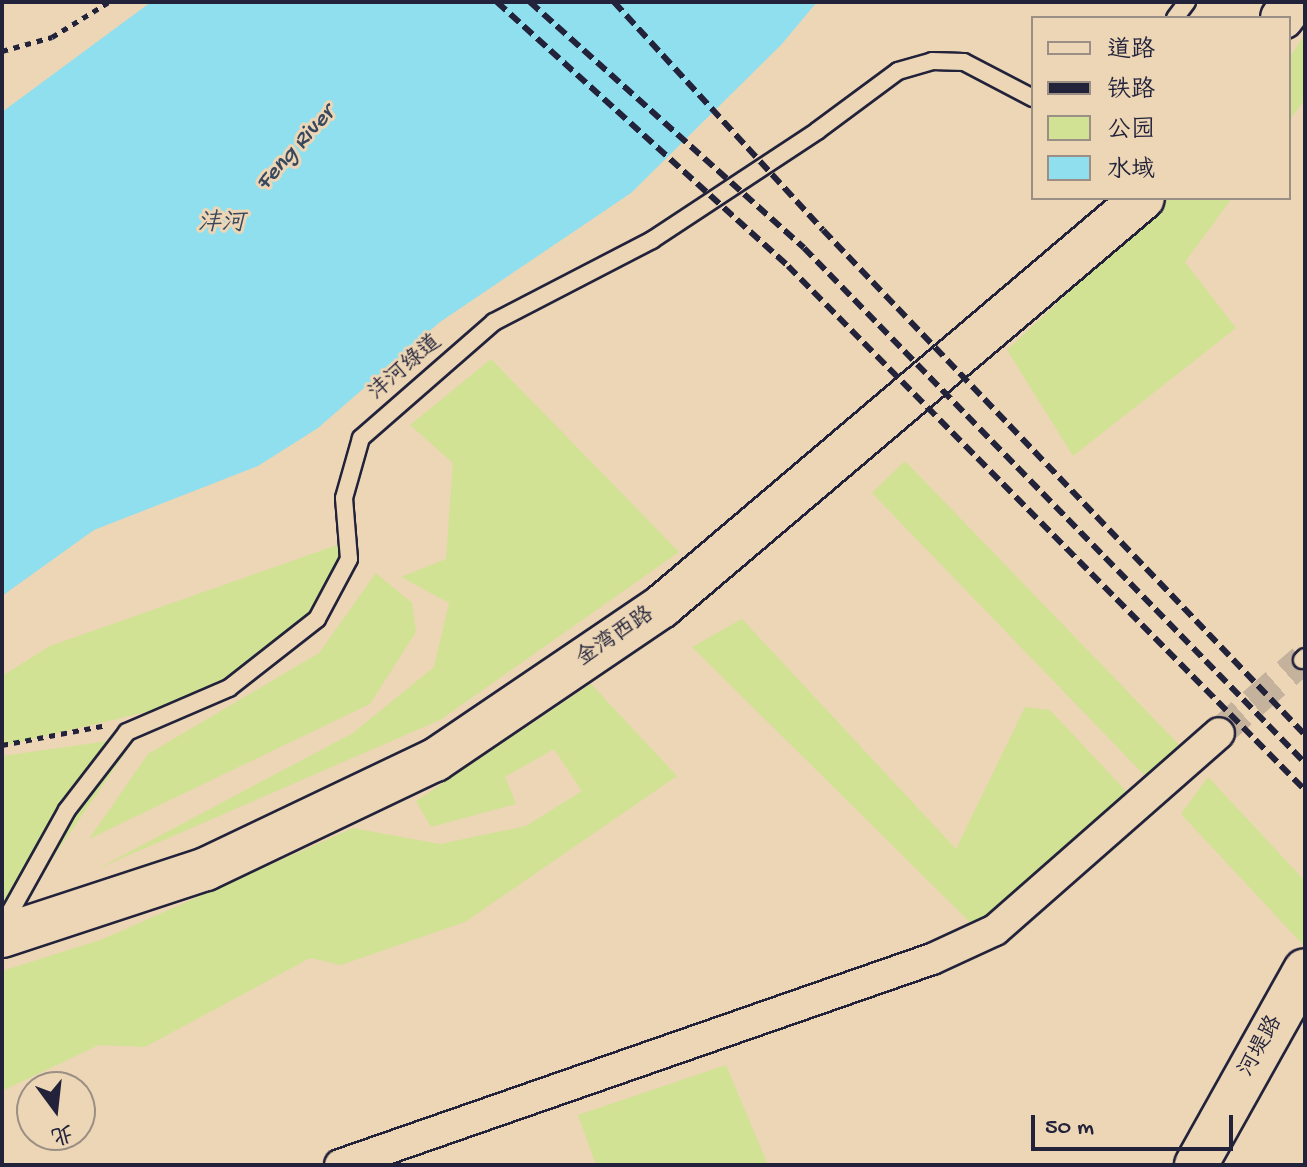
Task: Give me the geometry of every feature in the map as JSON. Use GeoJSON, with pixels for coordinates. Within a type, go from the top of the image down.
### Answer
{"type":"FeatureCollection","features":[{"type":"Feature","properties":{"kind":"street","name":"金湾西路"},"geometry":{"type":"LineString","coordinates":[[2,936],[206,869],[435,760],[661,607],[1141,200]]}},
{"type":"Feature","properties":{"kind":"street"},"geometry":{"type":"LineString","coordinates":[[340,1165],[932,959],[995,930],[1219,733]]}},
{"type":"Feature","properties":{"kind":"street","name":"河堤路"},"geometry":{"type":"LineString","coordinates":[[1196,1165],[1305,970]]}},
{"type":"Feature","properties":{"kind":"street","name":"河堤路"},"geometry":{"type":"LineString","coordinates":[[1225,1165],[1305,1026]]}},
{"type":"Feature","properties":{"kind":"lane","name":"沣河绿道"},"geometry":{"type":"LineString","coordinates":[[2,918],[8,916],[67,810],[127,732],[229,688],[317,619],[349,559],[344,498],[361,438],[494,322],[652,240],[817,131],[898,71],[932,61],[964,62],[1031,97]]}},
{"type":"Feature","properties":{"kind":"path"},"geometry":{"type":"LineString","coordinates":[[2,51],[52,37],[109,2]]}},
{"type":"Feature","properties":{"kind":"path"},"geometry":{"type":"LineString","coordinates":[[2,745],[160,717]]}},
{"type":"Feature","properties":{"kind":"green space"},"geometry":{"type":"Polygon","coordinates":[[[1305,34],[1305,99],[1291,118],[1291,55],[1305,34]]]}},
{"type":"Feature","properties":{"kind":"green space"},"geometry":{"type":"Polygon","coordinates":[[[1167,200],[1231,200],[1185,262],[1236,328],[1073,456],[1007,350],[1167,200]]]}},
{"type":"Feature","properties":{"kind":"green space"},"geometry":{"type":"Polygon","coordinates":[[[491,359],[679,552],[440,720],[97,869],[353,733],[434,667],[449,603],[401,577],[446,559],[453,463],[410,425],[491,359]]]}},
{"type":"Feature","properties":{"kind":"green space"},"geometry":{"type":"Polygon","coordinates":[[[905,461],[1198,765],[1165,797],[872,493],[905,461]]]}},
{"type":"Feature","properties":{"kind":"green space"},"geometry":{"type":"Polygon","coordinates":[[[354,539],[330,616],[219,695],[2,746],[2,676],[50,646],[354,539]]]}},
{"type":"Feature","properties":{"kind":"green space"},"geometry":{"type":"Polygon","coordinates":[[[376,573],[412,603],[416,632],[370,704],[89,839],[148,754],[319,653],[376,573]]]}},
{"type":"Feature","properties":{"kind":"green space"},"geometry":{"type":"Polygon","coordinates":[[[742,619],[956,849],[1025,707],[1050,710],[1143,809],[988,940],[692,647],[742,619]]]}},
{"type":"Feature","properties":{"kind":"green space"},"geometry":{"type":"Polygon","coordinates":[[[591,684],[677,776],[465,922],[341,965],[310,958],[145,1047],[99,1045],[44,1071],[16,1071],[16,1084],[2,1091],[2,971],[103,939],[353,828],[440,844],[526,826],[582,791],[554,749],[505,777],[516,804],[431,827],[416,801],[591,684]]]}},
{"type":"Feature","properties":{"kind":"green space"},"geometry":{"type":"Polygon","coordinates":[[[136,737],[23,901],[2,905],[2,756],[136,737]]]}},
{"type":"Feature","properties":{"kind":"green space"},"geometry":{"type":"Polygon","coordinates":[[[1208,777],[1305,881],[1305,947],[1181,814],[1208,777]]]}},
{"type":"Feature","properties":{"kind":"green space"},"geometry":{"type":"Polygon","coordinates":[[[726,1065],[768,1165],[596,1165],[578,1115],[726,1065]]]}},
{"type":"Feature","properties":{"kind":"water","name":"沣河"},"geometry":{"type":"Polygon","coordinates":[[[151,2],[817,2],[781,45],[631,193],[440,322],[318,428],[258,466],[94,530],[2,596],[2,112],[151,2]]]}},
{"type":"Feature","properties":{"kind":"tunnel"},"geometry":{"type":"LineString","coordinates":[[1219,733],[1302,660]]}},
{"type":"Feature","properties":{"kind":"railway"},"geometry":{"type":"LineString","coordinates":[[497,2],[788,266],[1305,790]]}},
{"type":"Feature","properties":{"kind":"railway"},"geometry":{"type":"LineString","coordinates":[[530,2],[804,248],[1305,763]]}},
{"type":"Feature","properties":{"kind":"railway"},"geometry":{"type":"LineString","coordinates":[[614,2],[823,230],[1305,735]]}},
{"type":"Feature","properties":{"kind":"water label","name":"Feng River"},"geometry":{"type":"Point","coordinates":[296,149]}}]}
